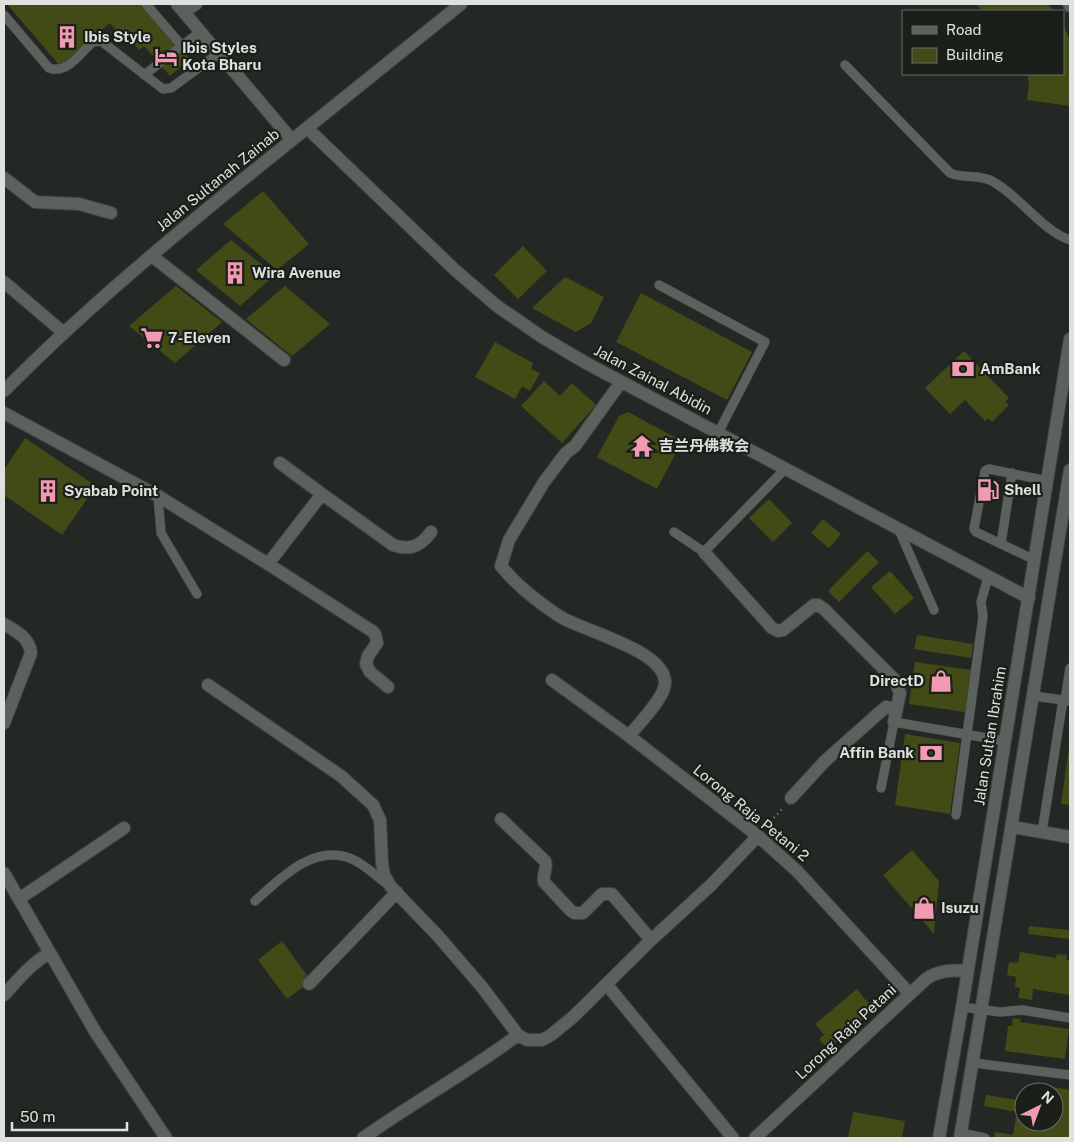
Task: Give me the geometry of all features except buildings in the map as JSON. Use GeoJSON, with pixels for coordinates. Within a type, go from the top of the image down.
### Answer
{"type":"FeatureCollection","features":[{"type":"Feature","properties":{"kind":"street"},"geometry":{"type":"LineString","coordinates":[[196,4],[180,8],[292,140]]}},
{"type":"Feature","properties":{"kind":"street","name":"Jalan Sultanah Zainab"},"geometry":{"type":"LineString","coordinates":[[4,391],[64,333],[152,256],[460,4]]}},
{"type":"Feature","properties":{"kind":"street","name":"Jalan Zainal Abidin"},"geometry":{"type":"LineString","coordinates":[[307,128],[455,270],[497,306],[542,337],[622,382],[1028,598]]}},
{"type":"Feature","properties":{"kind":"street"},"geometry":{"type":"LineString","coordinates":[[4,178],[35,202],[79,204],[111,213]]}},
{"type":"Feature","properties":{"kind":"street"},"geometry":{"type":"LineString","coordinates":[[152,256],[284,360]]}},
{"type":"Feature","properties":{"kind":"street"},"geometry":{"type":"LineString","coordinates":[[4,282],[64,333]]}},
{"type":"Feature","properties":{"kind":"street","name":"Jalan Sultan Ibrahim"},"geometry":{"type":"LineString","coordinates":[[939,1138],[968,971],[1070,339]]}},
{"type":"Feature","properties":{"kind":"street"},"geometry":{"type":"LineString","coordinates":[[622,382],[575,446],[566,453],[544,482],[509,540],[501,566],[514,582],[561,617],[627,645],[650,658],[661,670],[665,682],[661,696],[629,736]]}},
{"type":"Feature","properties":{"kind":"street"},"geometry":{"type":"LineString","coordinates":[[4,413],[158,496],[268,564],[375,634],[377,643],[368,656],[366,664],[370,672],[388,687]]}},
{"type":"Feature","properties":{"kind":"street"},"geometry":{"type":"LineString","coordinates":[[280,463],[393,545],[411,548],[420,544],[432,532]]}},
{"type":"Feature","properties":{"kind":"street"},"geometry":{"type":"LineString","coordinates":[[961,1136],[1070,470]]}},
{"type":"Feature","properties":{"kind":"street"},"geometry":{"type":"LineString","coordinates":[[268,564],[322,494]]}},
{"type":"Feature","properties":{"kind":"street"},"geometry":{"type":"LineString","coordinates":[[704,552],[772,628],[778,631],[783,630],[814,605],[824,609],[894,679],[900,693],[895,716],[886,708],[880,712],[825,761],[791,798]]}},
{"type":"Feature","properties":{"kind":"street"},"geometry":{"type":"LineString","coordinates":[[4,624],[27,640],[31,653],[4,723]]}},
{"type":"Feature","properties":{"kind":"street","name":"Lorong Raja Petani 2"},"geometry":{"type":"LineString","coordinates":[[552,680],[629,736],[758,836],[797,870],[910,994]]}},
{"type":"Feature","properties":{"kind":"street"},"geometry":{"type":"LineString","coordinates":[[208,685],[341,776],[373,804],[380,820],[384,875],[394,889],[476,980],[518,1035],[526,1040],[542,1040],[573,1018],[758,836]]}},
{"type":"Feature","properties":{"kind":"street"},"geometry":{"type":"LineString","coordinates":[[501,819],[542,857],[546,865],[544,882],[570,910],[574,913],[583,913],[602,894],[612,894],[651,940]]}},
{"type":"Feature","properties":{"kind":"street"},"geometry":{"type":"LineString","coordinates":[[1012,826],[1070,837]]}},
{"type":"Feature","properties":{"kind":"street"},"geometry":{"type":"LineString","coordinates":[[19,899],[124,828]]}},
{"type":"Feature","properties":{"kind":"street"},"geometry":{"type":"LineString","coordinates":[[4,872],[96,1033],[166,1138]]}},
{"type":"Feature","properties":{"kind":"street"},"geometry":{"type":"LineString","coordinates":[[309,984],[394,889]]}},
{"type":"Feature","properties":{"kind":"street"},"geometry":{"type":"LineString","coordinates":[[4,996],[30,967],[41,957],[50,953]]}},
{"type":"Feature","properties":{"kind":"street","name":"Lorong Raja Petani"},"geometry":{"type":"LineString","coordinates":[[755,1138],[934,974],[944,971],[968,971]]}},
{"type":"Feature","properties":{"kind":"street"},"geometry":{"type":"LineString","coordinates":[[607,985],[733,1138]]}},
{"type":"Feature","properties":{"kind":"street"},"geometry":{"type":"LineString","coordinates":[[363,1138],[399,1113],[484,1060],[518,1035]]}},
{"type":"Feature","properties":{"kind":"lane"},"geometry":{"type":"LineString","coordinates":[[146,4],[182,46]]}},
{"type":"Feature","properties":{"kind":"lane"},"geometry":{"type":"LineString","coordinates":[[4,15],[49,68],[57,70],[73,62],[90,44],[97,41],[104,43],[158,87],[167,89],[172,88],[218,53]]}},
{"type":"Feature","properties":{"kind":"lane"},"geometry":{"type":"LineString","coordinates":[[144,75],[200,32]]}},
{"type":"Feature","properties":{"kind":"lane"},"geometry":{"type":"LineString","coordinates":[[845,65],[950,173],[958,176],[975,176],[990,180],[1005,189],[1062,237],[1070,240]]}},
{"type":"Feature","properties":{"kind":"lane"},"geometry":{"type":"LineString","coordinates":[[659,285],[765,342],[718,433]]}},
{"type":"Feature","properties":{"kind":"lane"},"geometry":{"type":"LineString","coordinates":[[674,532],[704,552],[785,469]]}},
{"type":"Feature","properties":{"kind":"lane"},"geometry":{"type":"LineString","coordinates":[[1035,560],[976,532],[974,529],[985,471],[989,469],[1048,481]]}},
{"type":"Feature","properties":{"kind":"lane"},"geometry":{"type":"LineString","coordinates":[[1001,544],[1012,473]]}},
{"type":"Feature","properties":{"kind":"lane"},"geometry":{"type":"LineString","coordinates":[[158,496],[160,533],[197,594]]}},
{"type":"Feature","properties":{"kind":"lane"},"geometry":{"type":"LineString","coordinates":[[899,530],[934,610]]}},
{"type":"Feature","properties":{"kind":"lane"},"geometry":{"type":"LineString","coordinates":[[956,815],[968,735],[982,602],[988,576]]}},
{"type":"Feature","properties":{"kind":"lane"},"geometry":{"type":"LineString","coordinates":[[1042,832],[1066,701],[1070,668]]}},
{"type":"Feature","properties":{"kind":"lane"},"geometry":{"type":"LineString","coordinates":[[1034,696],[1066,701]]}},
{"type":"Feature","properties":{"kind":"lane"},"geometry":{"type":"LineString","coordinates":[[881,788],[895,716],[968,735],[1005,741]]}},
{"type":"Feature","properties":{"kind":"lane"},"geometry":{"type":"LineString","coordinates":[[255,901],[292,870],[313,858],[333,854],[353,859],[394,889]]}},
{"type":"Feature","properties":{"kind":"lane"},"geometry":{"type":"LineString","coordinates":[[962,1007],[1000,1012],[1022,1010],[1070,1018]]}},
{"type":"Feature","properties":{"kind":"lane"},"geometry":{"type":"LineString","coordinates":[[974,1063],[1070,1075]]}},
{"type":"Feature","properties":{"kind":"lane"},"geometry":{"type":"LineString","coordinates":[[961,1136],[985,1138]]}},
{"type":"Feature","properties":{"kind":"path"},"geometry":{"type":"LineString","coordinates":[[758,836],[791,798]]}},
{"type":"Feature","properties":{"kind":"place","name":"Ibis Style"},"geometry":{"type":"Point","coordinates":[67,37]}},
{"type":"Feature","properties":{"kind":"place","name":"Ibis Styles Kota Bharu"},"geometry":{"type":"Point","coordinates":[166,57]}},
{"type":"Feature","properties":{"kind":"place","name":"Wira Avenue"},"geometry":{"type":"Point","coordinates":[235,273]}},
{"type":"Feature","properties":{"kind":"place","name":"7-Eleven"},"geometry":{"type":"Point","coordinates":[152,338]}},
{"type":"Feature","properties":{"kind":"place","name":"AmBank"},"geometry":{"type":"Point","coordinates":[963,369]}},
{"type":"Feature","properties":{"kind":"place","name":"吉兰丹佛教会"},"geometry":{"type":"Point","coordinates":[642,446]}},
{"type":"Feature","properties":{"kind":"place","name":"Shell"},"geometry":{"type":"Point","coordinates":[988,490]}},
{"type":"Feature","properties":{"kind":"place","name":"Syabab Point"},"geometry":{"type":"Point","coordinates":[48,491]}},
{"type":"Feature","properties":{"kind":"place","name":"DirectD"},"geometry":{"type":"Point","coordinates":[941,681]}},
{"type":"Feature","properties":{"kind":"place","name":"Affin Bank"},"geometry":{"type":"Point","coordinates":[931,753]}},
{"type":"Feature","properties":{"kind":"place","name":"Isuzu"},"geometry":{"type":"Point","coordinates":[924,908]}}]}
